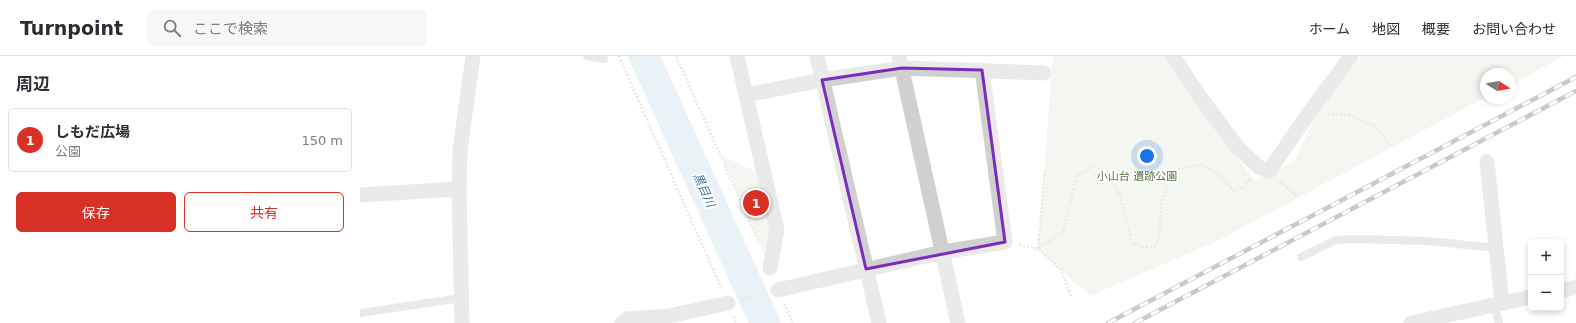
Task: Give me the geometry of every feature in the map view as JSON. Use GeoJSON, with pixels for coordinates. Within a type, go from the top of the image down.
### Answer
{"type":"FeatureCollection","features":[{"type":"Feature","properties":{"kind":"street"},"geometry":{"type":"LineString","coordinates":[[462,323],[459,189],[460,150],[473,56]]}},
{"type":"Feature","properties":{"kind":"street"},"geometry":{"type":"LineString","coordinates":[[738,56],[777,230],[770,268]]}},
{"type":"Feature","properties":{"kind":"street"},"geometry":{"type":"LineString","coordinates":[[817,56],[879,323]]}},
{"type":"Feature","properties":{"kind":"street"},"geometry":{"type":"LineString","coordinates":[[1173,56],[1196,91],[1238,148],[1264,169],[1309,113],[1351,56]]}},
{"type":"Feature","properties":{"kind":"street"},"geometry":{"type":"LineString","coordinates":[[746,95],[901,62],[982,70],[1044,73]]}},
{"type":"Feature","properties":{"kind":"street"},"geometry":{"type":"LineString","coordinates":[[901,62],[958,323]]}},
{"type":"Feature","properties":{"kind":"street"},"geometry":{"type":"LineString","coordinates":[[778,290],[943,252],[1005,242],[982,70]]}},
{"type":"Feature","properties":{"kind":"street"},"geometry":{"type":"LineString","coordinates":[[1487,162],[1496,248],[1498,303]]}},
{"type":"Feature","properties":{"kind":"street"},"geometry":{"type":"LineString","coordinates":[[360,195],[459,189]]}},
{"type":"Feature","properties":{"kind":"street"},"geometry":{"type":"LineString","coordinates":[[1564,290],[1576,288]]}},
{"type":"Feature","properties":{"kind":"street"},"geometry":{"type":"LineString","coordinates":[[1411,323],[1528,298]]}},
{"type":"Feature","properties":{"kind":"street"},"geometry":{"type":"LineString","coordinates":[[622,323],[627,319],[669,316],[728,303]]}},
{"type":"Feature","properties":{"kind":"lane"},"geometry":{"type":"LineString","coordinates":[[587,56],[604,59]]}},
{"type":"Feature","properties":{"kind":"lane"},"geometry":{"type":"LineString","coordinates":[[1301,257],[1336,240],[1356,239],[1428,241],[1496,248]]}},
{"type":"Feature","properties":{"kind":"lane"},"geometry":{"type":"LineString","coordinates":[[360,313],[461,298]]}},
{"type":"Feature","properties":{"kind":"lane"},"geometry":{"type":"LineString","coordinates":[[1498,303],[1499,323]]}},
{"type":"Feature","properties":{"kind":"path"},"geometry":{"type":"LineString","coordinates":[[619,56],[737,323]]}},
{"type":"Feature","properties":{"kind":"path"},"geometry":{"type":"LineString","coordinates":[[676,56],[770,268]]}},
{"type":"Feature","properties":{"kind":"path"},"geometry":{"type":"LineString","coordinates":[[1309,113],[1349,115],[1375,126],[1391,148]]}},
{"type":"Feature","properties":{"kind":"path"},"geometry":{"type":"LineString","coordinates":[[1038,249],[1063,231],[1076,177],[1094,165],[1112,178],[1121,199],[1132,243],[1144,247],[1155,247],[1160,238],[1161,206],[1165,188],[1178,169],[1203,165],[1222,177],[1234,190],[1244,187],[1264,169],[1298,198]]}},
{"type":"Feature","properties":{"kind":"path"},"geometry":{"type":"LineString","coordinates":[[1038,249],[1044,170]]}},
{"type":"Feature","properties":{"kind":"path"},"geometry":{"type":"LineString","coordinates":[[1038,249],[1061,270],[1071,296]]}},
{"type":"Feature","properties":{"kind":"path"},"geometry":{"type":"LineString","coordinates":[[728,303],[778,290],[793,323]]}},
{"type":"Feature","properties":{"kind":"highlighted area"},"geometry":{"type":"Polygon","coordinates":[[[902,68],[982,70],[1005,242],[866,269],[822,80],[902,68]]]}},
{"type":"Feature","properties":{"kind":"green space","name":"小山台 遺跡公園"},"geometry":{"type":"Polygon","coordinates":[[[1053,56],[1168,56],[1224,141],[1255,181],[1294,162],[1321,105],[1362,56],[1564,56],[1516,82],[1516,68],[1480,68],[1480,100],[1219,240],[1090,296],[1038,249],[1053,56]]]}},
{"type":"Feature","properties":{"kind":"green space"},"geometry":{"type":"Polygon","coordinates":[[[721,155],[765,176],[777,230],[770,268],[721,155]]]}},
{"type":"Feature","properties":{"kind":"waterway","name":"黒目川"},"geometry":{"type":"LineString","coordinates":[[644,56],[765,323]]}},
{"type":"Feature","properties":{"kind":"railway"},"geometry":{"type":"LineString","coordinates":[[1108,323],[1576,77]]}},
{"type":"Feature","properties":{"kind":"railway"},"geometry":{"type":"LineString","coordinates":[[1135,323],[1576,91]]}},
{"type":"Feature","properties":{"kind":"place","name":"しもだ広場"},"geometry":{"type":"Point","coordinates":[756,203]}}]}
